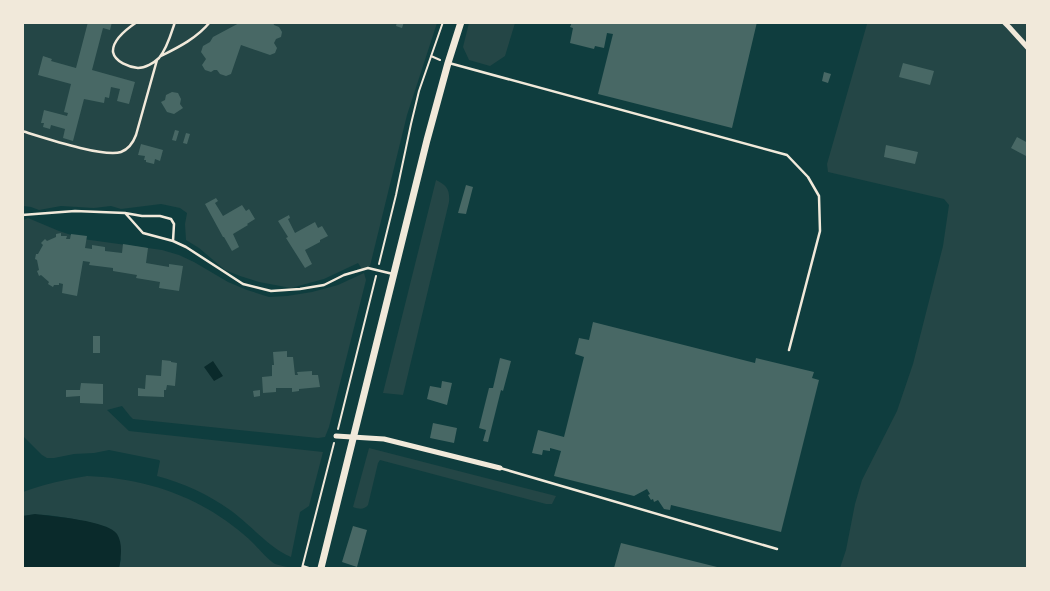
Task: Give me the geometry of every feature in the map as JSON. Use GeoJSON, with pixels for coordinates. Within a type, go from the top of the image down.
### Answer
{"type":"FeatureCollection","features":[{"type":"Feature","properties":{"kind":"street"},"geometry":{"type":"LineString","coordinates":[[321,568],[427,140],[461,22]]}},
{"type":"Feature","properties":{"kind":"street"},"geometry":{"type":"LineString","coordinates":[[1004,22],[1028,48]]}},
{"type":"Feature","properties":{"kind":"street"},"geometry":{"type":"LineString","coordinates":[[336,436],[384,439],[500,468]]}},
{"type":"Feature","properties":{"kind":"lane"},"geometry":{"type":"LineString","coordinates":[[136,22],[118,38],[113,52],[122,63],[139,68],[157,60]]}},
{"type":"Feature","properties":{"kind":"lane"},"geometry":{"type":"LineString","coordinates":[[22,131],[104,153],[116,153],[126,149],[133,142],[136,135],[157,60],[175,22]]}},
{"type":"Feature","properties":{"kind":"lane"},"geometry":{"type":"LineString","coordinates":[[160,56],[199,34],[210,22]]}},
{"type":"Feature","properties":{"kind":"lane"},"geometry":{"type":"LineString","coordinates":[[448,63],[786,155],[808,176],[819,196],[820,231],[789,350]]}},
{"type":"Feature","properties":{"kind":"lane"},"geometry":{"type":"LineString","coordinates":[[22,215],[75,211],[160,216],[171,219],[174,224],[173,241]]}},
{"type":"Feature","properties":{"kind":"lane"},"geometry":{"type":"LineString","coordinates":[[125,213],[143,233],[186,246],[243,284],[271,291],[324,285],[344,275],[368,268],[394,274]]}},
{"type":"Feature","properties":{"kind":"lane"},"geometry":{"type":"LineString","coordinates":[[500,468],[777,548]]}},
{"type":"Feature","properties":{"kind":"path"},"geometry":{"type":"LineString","coordinates":[[309,568],[302,567],[378,270],[419,91],[443,22]]}},
{"type":"Feature","properties":{"kind":"shaded area"},"geometry":{"type":"Polygon","coordinates":[[[22,23],[437,23],[407,115],[370,266],[362,269],[358,263],[324,279],[291,288],[259,282],[225,270],[199,248],[186,240],[185,224],[187,213],[180,208],[161,204],[121,209],[111,206],[94,208],[61,206],[39,210],[23,206],[22,23]]]}},
{"type":"Feature","properties":{"kind":"shaded area"},"geometry":{"type":"Polygon","coordinates":[[[469,23],[515,23],[505,56],[490,66],[469,60],[463,47],[469,23]]]}},
{"type":"Feature","properties":{"kind":"shaded area"},"geometry":{"type":"Polygon","coordinates":[[[863,23],[1027,23],[1027,568],[840,568],[862,480],[897,411],[913,364],[943,246],[949,205],[944,199],[828,172],[827,164],[867,24],[863,23]]]}},
{"type":"Feature","properties":{"kind":"shaded area"},"geometry":{"type":"Polygon","coordinates":[[[436,180],[447,188],[449,202],[403,395],[383,393],[436,180]]]}},
{"type":"Feature","properties":{"kind":"shaded area"},"geometry":{"type":"Polygon","coordinates":[[[28,218],[83,239],[162,250],[179,255],[228,282],[269,297],[312,292],[338,285],[364,273],[366,280],[325,437],[318,438],[133,419],[122,406],[107,410],[129,431],[323,452],[309,506],[300,512],[291,557],[270,544],[220,503],[189,487],[157,476],[159,460],[109,450],[47,458],[23,436],[23,220],[28,218]]]}},
{"type":"Feature","properties":{"kind":"shaded area"},"geometry":{"type":"Polygon","coordinates":[[[213,361],[223,376],[214,381],[204,367],[213,361]]]}},
{"type":"Feature","properties":{"kind":"shaded area"},"geometry":{"type":"Polygon","coordinates":[[[369,448],[556,496],[552,504],[546,504],[380,460],[368,505],[359,509],[355,508],[353,507],[369,448]]]}},
{"type":"Feature","properties":{"kind":"shaded area"},"geometry":{"type":"Polygon","coordinates":[[[87,476],[107,477],[145,484],[182,496],[217,514],[275,564],[294,568],[119,568],[121,559],[107,527],[53,516],[23,516],[23,492],[54,482],[87,476]]]}},
{"type":"Feature","properties":{"kind":"shaded area"},"geometry":{"type":"Polygon","coordinates":[[[35,514],[92,522],[112,529],[117,534],[121,546],[119,568],[23,568],[23,516],[35,514]]]}},
{"type":"Feature","properties":{"kind":"building"},"geometry":{"type":"Polygon","coordinates":[[[88,22],[112,22],[110,30],[103,28],[92,70],[135,82],[129,104],[117,101],[120,89],[111,87],[109,98],[105,97],[104,103],[84,99],[73,141],[63,138],[65,129],[51,125],[50,129],[43,127],[44,123],[41,123],[44,110],[67,116],[68,113],[64,112],[71,84],[38,75],[43,56],[52,59],[51,61],[76,68],[88,22]]]}},
{"type":"Feature","properties":{"kind":"building"},"geometry":{"type":"Polygon","coordinates":[[[241,22],[273,22],[274,25],[279,27],[282,32],[281,37],[276,39],[274,43],[277,48],[275,53],[270,55],[241,45],[231,74],[226,76],[220,74],[217,70],[211,72],[205,70],[202,65],[206,59],[201,52],[203,46],[210,42],[213,37],[241,22]]]}},
{"type":"Feature","properties":{"kind":"building"},"geometry":{"type":"Polygon","coordinates":[[[397,22],[404,22],[402,28],[396,26],[397,22]]]}},
{"type":"Feature","properties":{"kind":"building"},"geometry":{"type":"Polygon","coordinates":[[[572,22],[757,22],[732,128],[598,94],[613,34],[607,33],[604,48],[595,46],[594,49],[570,43],[573,28],[570,27],[572,22]]]}},
{"type":"Feature","properties":{"kind":"building"},"geometry":{"type":"Polygon","coordinates":[[[903,63],[934,71],[930,85],[899,77],[903,63]]]}},
{"type":"Feature","properties":{"kind":"building"},"geometry":{"type":"Polygon","coordinates":[[[824,72],[831,74],[828,83],[822,81],[824,72]]]}},
{"type":"Feature","properties":{"kind":"building"},"geometry":{"type":"Polygon","coordinates":[[[172,92],[178,93],[181,99],[180,104],[183,108],[174,114],[167,112],[161,102],[165,100],[166,95],[172,92]]]}},
{"type":"Feature","properties":{"kind":"building"},"geometry":{"type":"Polygon","coordinates":[[[175,130],[179,131],[176,141],[172,140],[175,130]]]}},
{"type":"Feature","properties":{"kind":"building"},"geometry":{"type":"Polygon","coordinates":[[[186,133],[190,134],[187,144],[183,143],[186,133]]]}},
{"type":"Feature","properties":{"kind":"building"},"geometry":{"type":"Polygon","coordinates":[[[1017,137],[1028,143],[1028,157],[1011,148],[1017,137]]]}},
{"type":"Feature","properties":{"kind":"building"},"geometry":{"type":"Polygon","coordinates":[[[141,144],[163,150],[160,161],[155,159],[154,164],[146,162],[144,160],[145,156],[138,155],[141,144]]]}},
{"type":"Feature","properties":{"kind":"building"},"geometry":{"type":"Polygon","coordinates":[[[886,145],[918,152],[915,164],[884,157],[886,145]]]}},
{"type":"Feature","properties":{"kind":"building"},"geometry":{"type":"Polygon","coordinates":[[[466,185],[473,187],[466,214],[458,213],[466,185]]]}},
{"type":"Feature","properties":{"kind":"building"},"geometry":{"type":"Polygon","coordinates":[[[216,198],[218,201],[215,203],[223,216],[242,205],[246,211],[249,209],[255,219],[233,234],[239,247],[232,251],[205,204],[216,198]]]}},
{"type":"Feature","properties":{"kind":"building"},"geometry":{"type":"Polygon","coordinates":[[[289,215],[290,218],[288,219],[295,233],[315,222],[318,228],[322,226],[328,236],[305,250],[312,264],[305,268],[286,238],[288,237],[278,221],[289,215]]]}},
{"type":"Feature","properties":{"kind":"building"},"geometry":{"type":"Polygon","coordinates":[[[61,233],[61,236],[67,236],[66,239],[70,239],[71,234],[87,236],[85,248],[92,249],[92,245],[105,247],[105,251],[122,253],[123,244],[148,248],[146,263],[169,267],[169,264],[183,266],[179,291],[159,288],[160,282],[136,278],[137,275],[113,271],[113,268],[89,265],[90,262],[83,261],[77,296],[62,293],[63,284],[59,283],[59,285],[54,285],[53,287],[41,275],[39,276],[37,260],[35,259],[36,254],[38,254],[43,245],[41,243],[45,239],[47,241],[56,237],[56,234],[61,233]]]}},
{"type":"Feature","properties":{"kind":"building"},"geometry":{"type":"Polygon","coordinates":[[[593,322],[755,363],[756,358],[814,372],[812,378],[819,380],[781,532],[671,505],[670,510],[664,509],[658,500],[654,502],[653,499],[651,500],[647,489],[634,496],[554,476],[561,451],[550,448],[550,451],[543,450],[542,455],[532,453],[538,430],[564,437],[584,357],[575,354],[579,338],[589,340],[593,322]]]}},
{"type":"Feature","properties":{"kind":"building"},"geometry":{"type":"Polygon","coordinates":[[[93,336],[100,336],[100,353],[93,353],[93,336]]]}},
{"type":"Feature","properties":{"kind":"building"},"geometry":{"type":"Polygon","coordinates":[[[287,351],[287,357],[293,357],[295,375],[298,375],[297,372],[312,371],[312,375],[318,375],[320,387],[299,389],[299,391],[292,392],[292,388],[276,388],[276,392],[263,393],[262,377],[272,376],[272,365],[274,365],[273,352],[287,351]]]}},
{"type":"Feature","properties":{"kind":"building"},"geometry":{"type":"Polygon","coordinates":[[[500,358],[511,361],[503,391],[501,390],[488,442],[483,441],[486,430],[479,428],[489,388],[493,388],[500,358]]]}},
{"type":"Feature","properties":{"kind":"building"},"geometry":{"type":"Polygon","coordinates":[[[162,360],[177,363],[175,386],[167,385],[166,390],[164,390],[164,397],[138,396],[138,388],[145,389],[146,375],[161,376],[162,360]]]}},
{"type":"Feature","properties":{"kind":"building"},"geometry":{"type":"Polygon","coordinates":[[[442,381],[452,383],[447,405],[427,399],[430,386],[441,388],[442,381]]]}},
{"type":"Feature","properties":{"kind":"building"},"geometry":{"type":"Polygon","coordinates":[[[81,383],[103,384],[103,404],[80,403],[80,396],[66,397],[66,390],[80,390],[81,383]]]}},
{"type":"Feature","properties":{"kind":"building"},"geometry":{"type":"Polygon","coordinates":[[[260,390],[260,396],[254,397],[253,391],[260,390]]]}},
{"type":"Feature","properties":{"kind":"building"},"geometry":{"type":"Polygon","coordinates":[[[433,423],[457,428],[454,443],[430,438],[433,423]]]}},
{"type":"Feature","properties":{"kind":"building"},"geometry":{"type":"Polygon","coordinates":[[[353,526],[367,530],[357,567],[342,562],[353,526]]]}},
{"type":"Feature","properties":{"kind":"building"},"geometry":{"type":"Polygon","coordinates":[[[621,543],[721,568],[614,568],[621,543]]]}}]}
